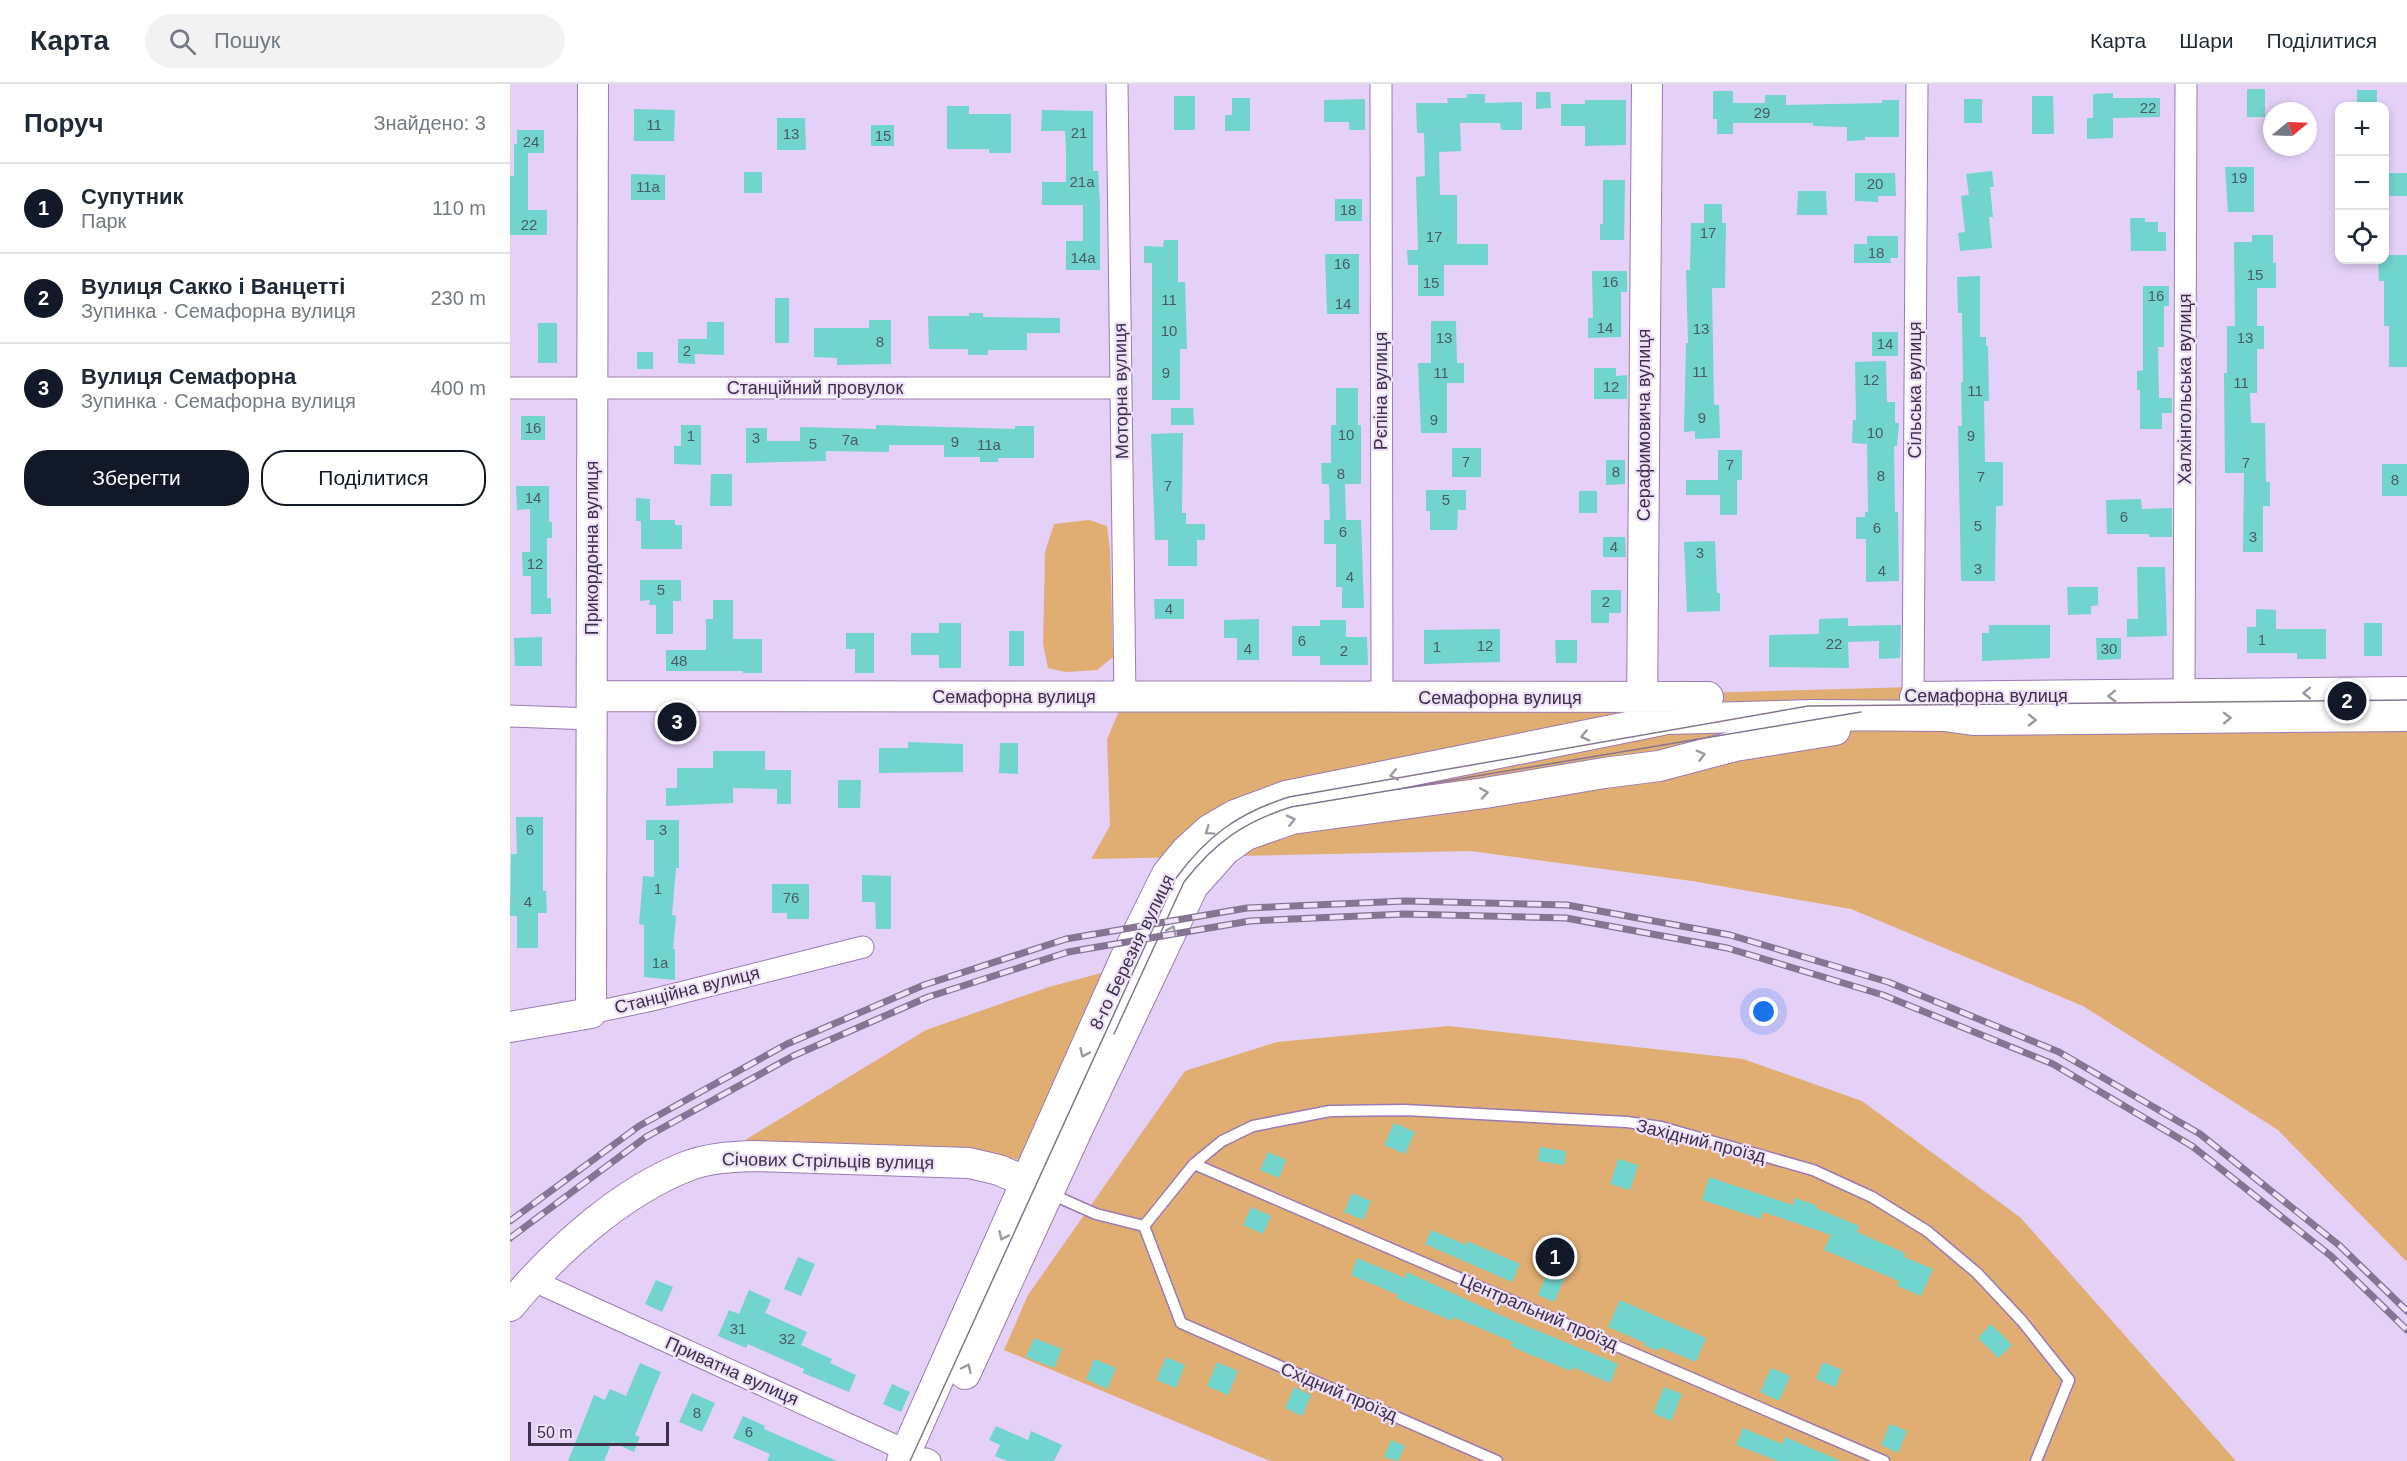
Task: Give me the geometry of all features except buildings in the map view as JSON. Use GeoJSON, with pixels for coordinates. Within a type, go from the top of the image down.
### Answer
{"type":"FeatureCollection","features":[{"type":"Feature","properties":{"kind":"main road","name":"Прикордонна вулиця"},"geometry":{"type":"LineString","coordinates":[[591,1013],[593,84]]}},
{"type":"Feature","properties":{"kind":"main road","name":"Серафимовича вулиця"},"geometry":{"type":"LineString","coordinates":[[1644,767],[1642,710],[1647,84]]}},
{"type":"Feature","properties":{"kind":"main road","name":"Семафорна вулиця"},"geometry":{"type":"LineString","coordinates":[[1642,710],[1913,697],[2407,692]]}},
{"type":"Feature","properties":{"kind":"main road","name":"Семафорна вулиця"},"geometry":{"type":"LineString","coordinates":[[592,708],[1125,698],[1382,698],[1642,710],[1693,716],[1944,716],[1973,720],[2407,716]]}},
{"type":"Feature","properties":{"kind":"main road","name":"8-го Березня вулиця"},"geometry":{"type":"LineString","coordinates":[[918,1459],[1037,1188],[1124,960],[1167,874],[1186,851],[1209,830],[1235,815],[1286,796],[1568,740],[1642,710]]}},
{"type":"Feature","properties":{"kind":"main road","name":"Семафорна вулиця"},"geometry":{"type":"LineString","coordinates":[[1644,767],[1673,763],[1735,746],[1825,732],[1872,726],[1943,725],[1973,720]]}},
{"type":"Feature","properties":{"kind":"main road","name":"8-го Березня вулиця"},"geometry":{"type":"LineString","coordinates":[[1037,1188],[1193,886],[1225,850],[1246,835],[1292,819],[1485,793],[1644,767]]}},
{"type":"Feature","properties":{"kind":"main road","name":"Станційна вулиця"},"geometry":{"type":"LineString","coordinates":[[510,1027],[591,1013]]}},
{"type":"Feature","properties":{"kind":"main road","name":"Січових Стрільців вулиця"},"geometry":{"type":"LineString","coordinates":[[510,1306],[586,1230],[617,1207],[656,1181],[686,1166],[719,1157],[753,1156],[969,1163],[999,1170],[1037,1188]]}},
{"type":"Feature","properties":{"kind":"street","name":"Моторна вулиця"},"geometry":{"type":"LineString","coordinates":[[1117,84],[1125,698]]}},
{"type":"Feature","properties":{"kind":"street","name":"Рєпіна вулиця"},"geometry":{"type":"LineString","coordinates":[[1380,84],[1382,698]]}},
{"type":"Feature","properties":{"kind":"street","name":"Сільська вулиця"},"geometry":{"type":"LineString","coordinates":[[1913,697],[1917,84]]}},
{"type":"Feature","properties":{"kind":"street","name":"Халхінгольська вулиця"},"geometry":{"type":"LineString","coordinates":[[2184,695],[2186,84]]}},
{"type":"Feature","properties":{"kind":"street","name":"Станційний провулок"},"geometry":{"type":"LineString","coordinates":[[510,388],[1121,388]]}},
{"type":"Feature","properties":{"kind":"street","name":"Семафорна вулиця"},"geometry":{"type":"LineString","coordinates":[[510,716],[592,708]]}},
{"type":"Feature","properties":{"kind":"street","name":"Станційна вулиця"},"geometry":{"type":"LineString","coordinates":[[591,1013],[863,947]]}},
{"type":"Feature","properties":{"kind":"street","name":"Приватна вулиця"},"geometry":{"type":"LineString","coordinates":[[534,1281],[918,1459]]}},
{"type":"Feature","properties":{"kind":"lane","name":"Західний проїзд"},"geometry":{"type":"LineString","coordinates":[[1144,1226],[1194,1164],[1222,1141],[1254,1126],[1330,1111],[1405,1110],[1627,1122],[1661,1127],[1813,1170],[1872,1197],[1918,1226],[1977,1273],[2022,1320],[2068,1380],[2036,1461]]}},
{"type":"Feature","properties":{"kind":"lane","name":"Центральний проїзд"},"geometry":{"type":"LineString","coordinates":[[1194,1164],[1884,1461]]}},
{"type":"Feature","properties":{"kind":"lane"},"geometry":{"type":"LineString","coordinates":[[1037,1188],[1096,1214],[1144,1226]]}},
{"type":"Feature","properties":{"kind":"lane","name":"Східний проїзд"},"geometry":{"type":"LineString","coordinates":[[1144,1226],[1180,1323],[1497,1461]]}},
{"type":"Feature","properties":{"kind":"shaded area"},"geometry":{"type":"Polygon","coordinates":[[[1089,520],[1107,526],[1110,550],[1113,657],[1097,670],[1066,672],[1048,668],[1043,644],[1045,552],[1054,524],[1089,520]]]}},
{"type":"Feature","properties":{"kind":"shaded area"},"geometry":{"type":"Polygon","coordinates":[[[2407,684],[2407,1262],[2278,1130],[2083,1006],[1851,909],[1692,881],[1471,851],[1091,859],[1110,826],[1107,739],[1125,697],[1529,698],[1913,687],[2407,684]]]}},
{"type":"Feature","properties":{"kind":"shaded area"},"geometry":{"type":"Polygon","coordinates":[[[1116,969],[1030,1160],[737,1145],[926,1030],[1049,987],[1116,969]]]}},
{"type":"Feature","properties":{"kind":"shaded area"},"geometry":{"type":"Polygon","coordinates":[[[1449,1026],[1743,1059],[1862,1101],[2021,1218],[2236,1461],[1270,1461],[1004,1350],[1028,1295],[1185,1071],[1277,1042],[1449,1026]]]}},
{"type":"Feature","properties":{"kind":"tram line"},"geometry":{"type":"LineString","coordinates":[[910,1461],[1176,878],[1212,838],[1254,810],[1289,797],[1808,706],[2407,700]]}},
{"type":"Feature","properties":{"kind":"tram line"},"geometry":{"type":"LineString","coordinates":[[1114,1034],[1184,882],[1219,845],[1231,835],[1259,819],[1291,807],[1861,712]]}},
{"type":"Feature","properties":{"kind":"railway"},"geometry":{"type":"LineString","coordinates":[[510,1221],[639,1126],[787,1044],[924,985],[1066,939],[1247,908],[1405,901],[1567,905],[1730,935],[1888,982],[2059,1052],[2200,1134],[2340,1246],[2407,1311]]}},
{"type":"Feature","properties":{"kind":"railway"},"geometry":{"type":"LineString","coordinates":[[510,1238],[646,1137],[793,1056],[928,997],[1068,952],[1250,921],[1405,914],[1566,918],[1727,948],[1883,995],[2053,1064],[2192,1146],[2331,1256],[2407,1330]]}},
{"type":"Feature","properties":{"kind":"place","name":"Вулиця Сакко і Ванцетті"},"geometry":{"type":"Point","coordinates":[2347,701]}},
{"type":"Feature","properties":{"kind":"place","name":"Вулиця Семафорна"},"geometry":{"type":"Point","coordinates":[677,722]}},
{"type":"Feature","properties":{"kind":"place","name":"Супутник"},"geometry":{"type":"Point","coordinates":[1555,1257]}}]}
